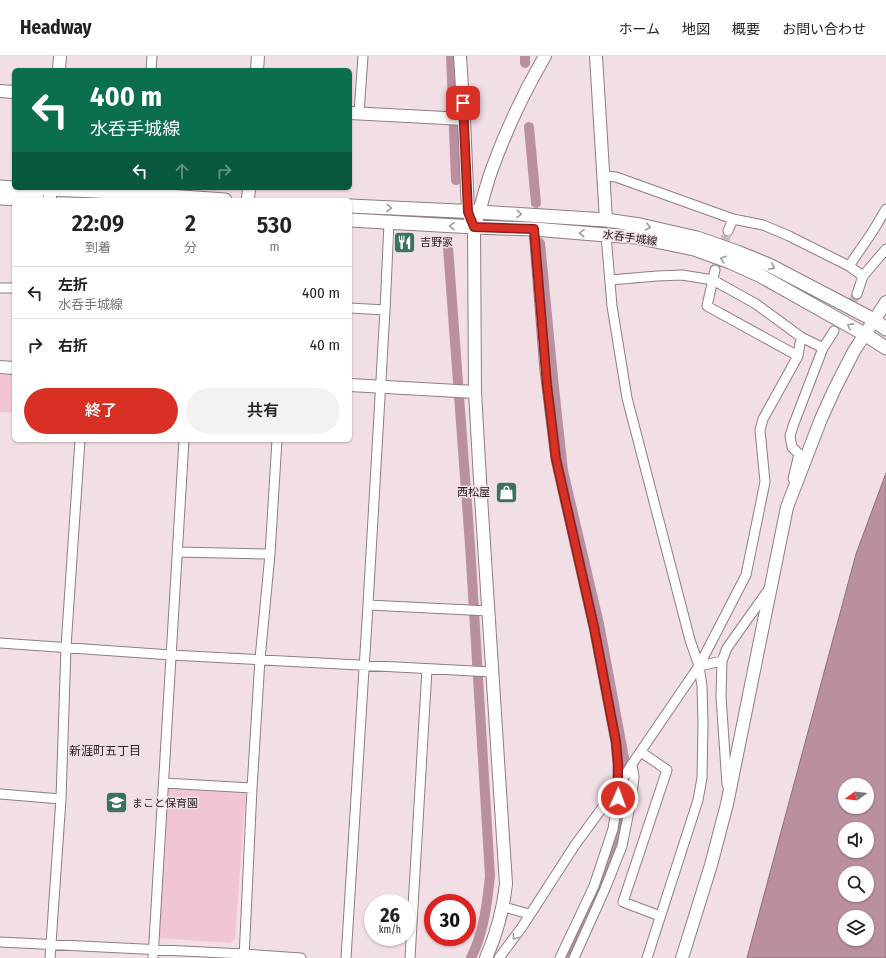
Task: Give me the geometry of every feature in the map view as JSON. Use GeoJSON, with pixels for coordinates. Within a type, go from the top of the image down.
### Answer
{"type":"FeatureCollection","features":[{"type":"Feature","properties":{"kind":"main road"},"geometry":{"type":"LineString","coordinates":[[0,187],[12,188]]}},
{"type":"Feature","properties":{"kind":"main road"},"geometry":{"type":"LineString","coordinates":[[33,190],[50,193],[96,196],[160,198]]}},
{"type":"Feature","properties":{"kind":"main road"},"geometry":{"type":"LineString","coordinates":[[0,198],[12,199]]}},
{"type":"Feature","properties":{"kind":"main road","name":"水呑手城線"},"geometry":{"type":"LineString","coordinates":[[352,206],[606,220],[697,238],[769,265],[874,320],[886,329]]}},
{"type":"Feature","properties":{"kind":"main road","name":"水呑手城線"},"geometry":{"type":"LineString","coordinates":[[352,220],[606,234],[636,237],[694,249],[730,262],[761,276],[866,335],[884,347]]}},
{"type":"Feature","properties":{"kind":"street"},"geometry":{"type":"LineString","coordinates":[[59,68],[60,56]]}},
{"type":"Feature","properties":{"kind":"street"},"geometry":{"type":"LineString","coordinates":[[150,68],[152,56]]}},
{"type":"Feature","properties":{"kind":"street"},"geometry":{"type":"LineString","coordinates":[[257,68],[258,56]]}},
{"type":"Feature","properties":{"kind":"street"},"geometry":{"type":"LineString","coordinates":[[363,56],[354,113],[464,119]]}},
{"type":"Feature","properties":{"kind":"street"},"geometry":{"type":"LineString","coordinates":[[460,56],[464,119],[474,212],[475,392],[506,877],[504,907],[486,958]]}},
{"type":"Feature","properties":{"kind":"street"},"geometry":{"type":"LineString","coordinates":[[474,212],[514,114],[545,56]]}},
{"type":"Feature","properties":{"kind":"street"},"geometry":{"type":"LineString","coordinates":[[596,56],[605,176],[606,220]]}},
{"type":"Feature","properties":{"kind":"street"},"geometry":{"type":"LineString","coordinates":[[0,91],[12,92]]}},
{"type":"Feature","properties":{"kind":"street"},"geometry":{"type":"LineString","coordinates":[[605,176],[616,177],[733,219],[763,225],[789,236],[849,266],[863,276]]}},
{"type":"Feature","properties":{"kind":"street"},"geometry":{"type":"LineString","coordinates":[[849,266],[873,231],[886,208]]}},
{"type":"Feature","properties":{"kind":"street"},"geometry":{"type":"LineString","coordinates":[[728,232],[733,219]]}},
{"type":"Feature","properties":{"kind":"street"},"geometry":{"type":"LineString","coordinates":[[346,958],[368,605],[389,223]]}},
{"type":"Feature","properties":{"kind":"street"},"geometry":{"type":"LineString","coordinates":[[534,229],[547,392],[556,459],[597,645],[616,742],[620,784],[617,812],[613,829],[594,886],[560,958]]}},
{"type":"Feature","properties":{"kind":"street"},"geometry":{"type":"LineString","coordinates":[[606,234],[612,306],[627,398],[702,682],[702,778],[698,800],[647,958]]}},
{"type":"Feature","properties":{"kind":"street"},"geometry":{"type":"LineString","coordinates":[[857,294],[863,276],[886,249]]}},
{"type":"Feature","properties":{"kind":"street"},"geometry":{"type":"LineString","coordinates":[[715,270],[707,306],[798,356]]}},
{"type":"Feature","properties":{"kind":"street"},"geometry":{"type":"LineString","coordinates":[[610,280],[682,275],[713,280],[756,304],[801,337],[823,348]]}},
{"type":"Feature","properties":{"kind":"street"},"geometry":{"type":"LineString","coordinates":[[0,288],[12,288]]}},
{"type":"Feature","properties":{"kind":"street"},"geometry":{"type":"LineString","coordinates":[[787,507],[821,419],[835,388],[854,352],[886,302]]}},
{"type":"Feature","properties":{"kind":"street"},"geometry":{"type":"LineString","coordinates":[[352,308],[385,310]]}},
{"type":"Feature","properties":{"kind":"street"},"geometry":{"type":"LineString","coordinates":[[682,958],[711,865],[727,804],[799,454],[792,447],[790,436],[792,426],[823,348],[834,331]]}},
{"type":"Feature","properties":{"kind":"street"},"geometry":{"type":"LineString","coordinates":[[499,958],[522,927],[529,914],[575,846],[620,784],[699,666],[746,575],[764,482],[760,430],[763,419],[798,356],[801,337]]}},
{"type":"Feature","properties":{"kind":"street"},"geometry":{"type":"LineString","coordinates":[[0,367],[12,368]]}},
{"type":"Feature","properties":{"kind":"street"},"geometry":{"type":"LineString","coordinates":[[352,386],[475,392]]}},
{"type":"Feature","properties":{"kind":"street"},"geometry":{"type":"LineString","coordinates":[[50,958],[61,799],[66,647],[80,442]]}},
{"type":"Feature","properties":{"kind":"street"},"geometry":{"type":"LineString","coordinates":[[153,954],[184,442]]}},
{"type":"Feature","properties":{"kind":"street"},"geometry":{"type":"LineString","coordinates":[[244,956],[260,659],[270,554],[277,442]]}},
{"type":"Feature","properties":{"kind":"street"},"geometry":{"type":"LineString","coordinates":[[178,552],[270,554]]}},
{"type":"Feature","properties":{"kind":"street"},"geometry":{"type":"LineString","coordinates":[[727,804],[727,772],[721,696],[722,661],[727,648],[771,587]]}},
{"type":"Feature","properties":{"kind":"street"},"geometry":{"type":"LineString","coordinates":[[368,605],[489,611]]}},
{"type":"Feature","properties":{"kind":"street"},"geometry":{"type":"LineString","coordinates":[[0,643],[171,655],[364,664],[492,672]]}},
{"type":"Feature","properties":{"kind":"street"},"geometry":{"type":"LineString","coordinates":[[699,666],[722,661]]}},
{"type":"Feature","properties":{"kind":"street"},"geometry":{"type":"LineString","coordinates":[[410,958],[427,669]]}},
{"type":"Feature","properties":{"kind":"street"},"geometry":{"type":"LineString","coordinates":[[641,752],[666,770],[623,902],[660,916]]}},
{"type":"Feature","properties":{"kind":"street"},"geometry":{"type":"LineString","coordinates":[[574,958],[605,889],[622,846],[632,801],[634,777],[630,767]]}},
{"type":"Feature","properties":{"kind":"street"},"geometry":{"type":"LineString","coordinates":[[164,783],[252,788]]}},
{"type":"Feature","properties":{"kind":"street"},"geometry":{"type":"LineString","coordinates":[[0,794],[61,799]]}},
{"type":"Feature","properties":{"kind":"street"},"geometry":{"type":"LineString","coordinates":[[504,907],[529,914]]}},
{"type":"Feature","properties":{"kind":"street"},"geometry":{"type":"LineString","coordinates":[[0,942],[153,954],[302,958]]}},
{"type":"Feature","properties":{"kind":"shaded area"},"geometry":{"type":"Polygon","coordinates":[[[0,373],[12,373],[12,413],[0,412],[0,373]]]}},
{"type":"Feature","properties":{"kind":"shaded area"},"geometry":{"type":"Polygon","coordinates":[[[886,473],[886,958],[747,958],[856,554],[886,473]]]}},
{"type":"Feature","properties":{"kind":"shaded area"},"geometry":{"type":"Polygon","coordinates":[[[165,785],[243,789],[246,792],[235,939],[230,943],[155,938],[165,785]]]}},
{"type":"Feature","properties":{"kind":"waterway"},"geometry":{"type":"LineString","coordinates":[[451,56],[456,180]]}},
{"type":"Feature","properties":{"kind":"waterway"},"geometry":{"type":"LineString","coordinates":[[525,56],[525,63]]}},
{"type":"Feature","properties":{"kind":"waterway"},"geometry":{"type":"LineString","coordinates":[[529,127],[536,203]]}},
{"type":"Feature","properties":{"kind":"waterway"},"geometry":{"type":"LineString","coordinates":[[540,243],[563,471],[599,624],[627,774],[626,802],[616,846],[599,889],[568,958]]}},
{"type":"Feature","properties":{"kind":"waterway"},"geometry":{"type":"LineString","coordinates":[[448,247],[470,545],[490,876],[482,928],[471,958]]}},
{"type":"Feature","properties":{"kind":"tunnel"},"geometry":{"type":"LineString","coordinates":[[715,270],[728,231]]}},
{"type":"Feature","properties":{"kind":"tunnel"},"geometry":{"type":"LineString","coordinates":[[838,325],[857,294]]}},
{"type":"Feature","properties":{"kind":"place","name":"吉野家"},"geometry":{"type":"Point","coordinates":[404,242]}},
{"type":"Feature","properties":{"kind":"place","name":"西松屋"},"geometry":{"type":"Point","coordinates":[506,492]}},
{"type":"Feature","properties":{"kind":"place","name":"まこと保育園"},"geometry":{"type":"Point","coordinates":[116,803]}},
{"type":"Feature","properties":{"kind":"district","name":"新涯町五丁目"},"geometry":{"type":"Point","coordinates":[105,751]}},
{"type":"Feature","properties":{"kind":"route"},"geometry":{"type":"LineString","coordinates":[[463,103],[468,212],[474,227],[534,229],[547,385],[556,459],[594,627],[616,742],[619,785],[618,798]]}}]}
